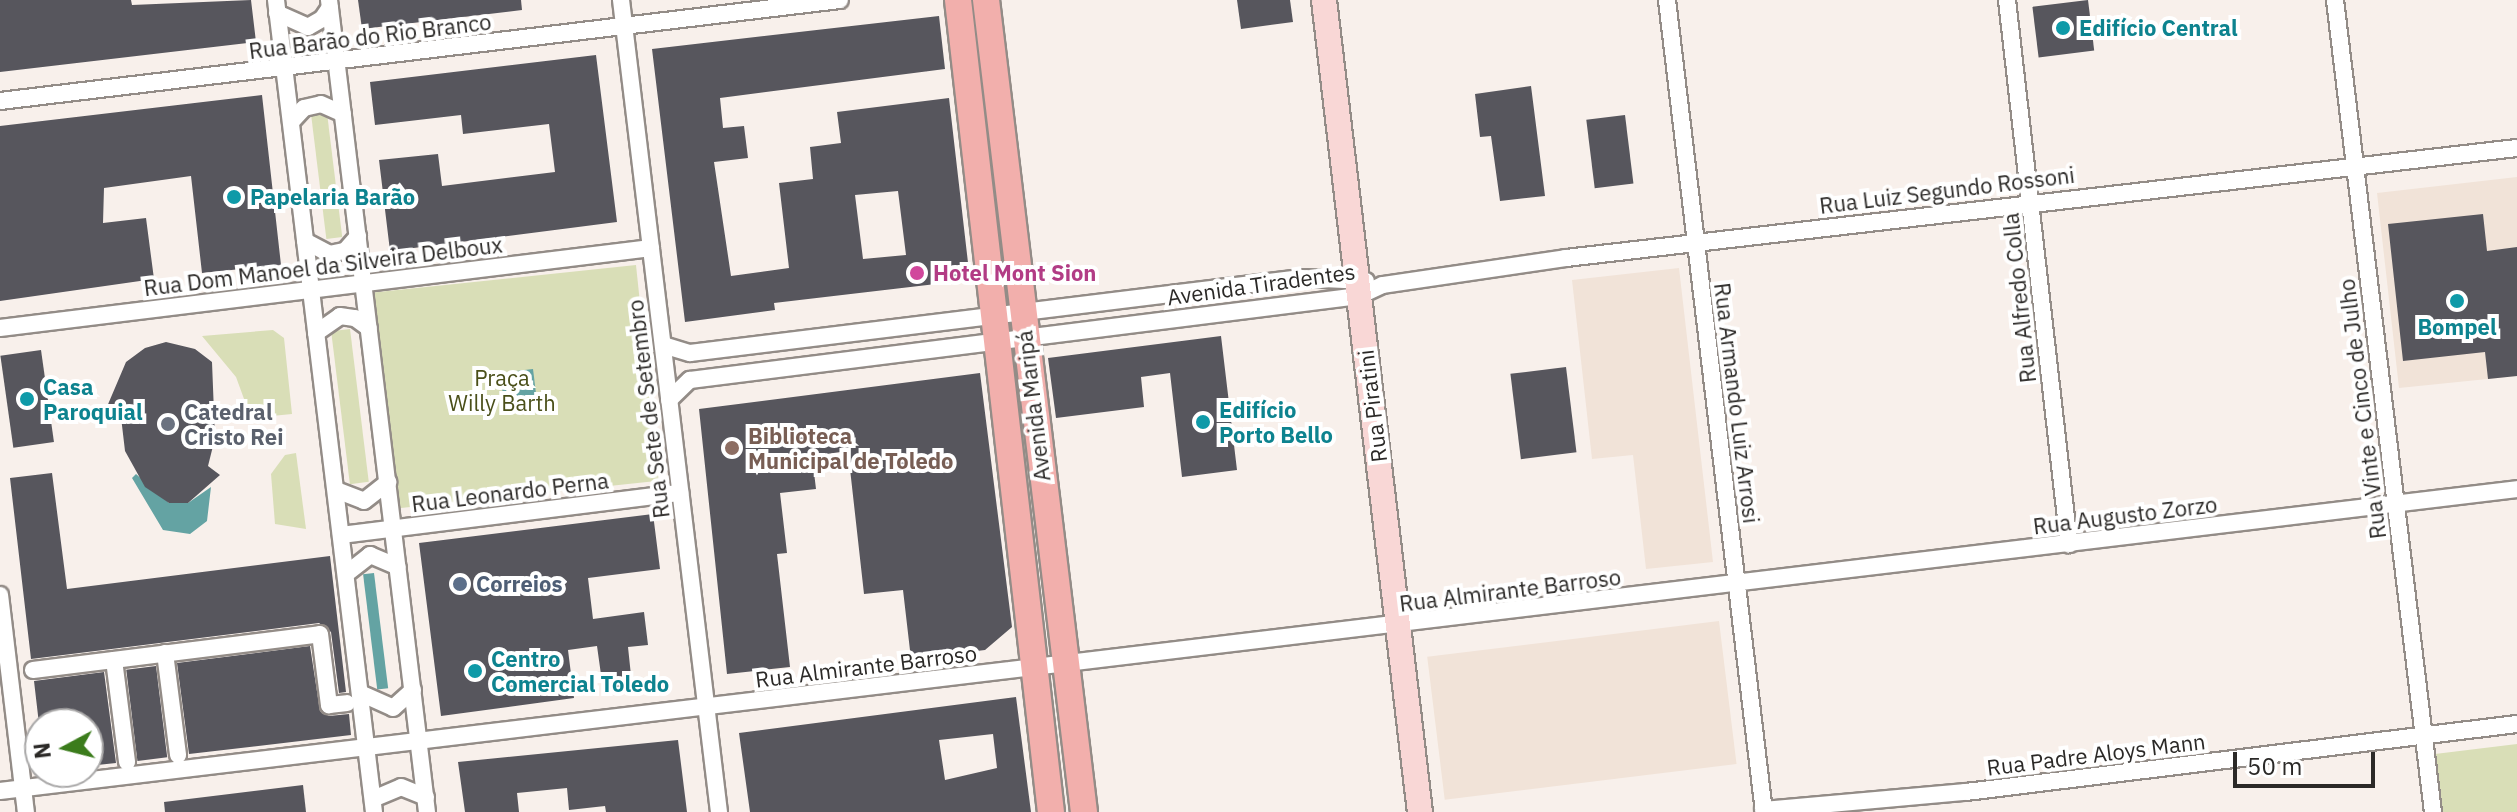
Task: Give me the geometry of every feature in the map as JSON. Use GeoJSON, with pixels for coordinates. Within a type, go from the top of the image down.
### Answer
{"type":"FeatureCollection","features":[{"type":"Feature","properties":{"kind":"main road","name":"Avenida Maripá"},"geometry":{"type":"LineString","coordinates":[[958,0],[1051,812]]}},
{"type":"Feature","properties":{"kind":"main road","name":"Avenida Maripá"},"geometry":{"type":"LineString","coordinates":[[988,12],[1084,812]]}},
{"type":"Feature","properties":{"kind":"main road"},"geometry":{"type":"LineString","coordinates":[[961,27],[967,19],[982,17],[988,12]]}},
{"type":"Feature","properties":{"kind":"main road"},"geometry":{"type":"LineString","coordinates":[[989,271],[998,281],[1018,269]]}},
{"type":"Feature","properties":{"kind":"main road"},"geometry":{"type":"LineString","coordinates":[[1002,386],[1010,377],[1022,375],[1030,382]]}},
{"type":"Feature","properties":{"kind":"main road"},"geometry":{"type":"LineString","coordinates":[[1029,624],[1040,636],[1053,635],[1060,625]]}},
{"type":"Feature","properties":{"kind":"main road"},"geometry":{"type":"LineString","coordinates":[[1040,715],[1048,705],[1073,709]]}},
{"type":"Feature","properties":{"kind":"street","name":"Rua Sete de Setembro"},"geometry":{"type":"LineString","coordinates":[[621,0],[719,812]]}},
{"type":"Feature","properties":{"kind":"street","name":"Rua Barão do Rio Branco"},"geometry":{"type":"LineString","coordinates":[[0,101],[840,0]]}},
{"type":"Feature","properties":{"kind":"street","name":"Rua Piratini"},"geometry":{"type":"LineString","coordinates":[[1324,0],[1420,812]]}},
{"type":"Feature","properties":{"kind":"street","name":"Rua Armando Luiz Arrosi"},"geometry":{"type":"LineString","coordinates":[[1667,0],[1763,811]]}},
{"type":"Feature","properties":{"kind":"street","name":"Rua Alfredo Colla"},"geometry":{"type":"LineString","coordinates":[[2007,0],[2069,544]]}},
{"type":"Feature","properties":{"kind":"street","name":"Rua Vinte e Cinco de Julho"},"geometry":{"type":"LineString","coordinates":[[2335,0],[2433,812]]}},
{"type":"Feature","properties":{"kind":"street"},"geometry":{"type":"LineString","coordinates":[[277,7],[308,27],[322,19],[329,3]]}},
{"type":"Feature","properties":{"kind":"street"},"geometry":{"type":"LineString","coordinates":[[329,3],[426,804]]}},
{"type":"Feature","properties":{"kind":"street"},"geometry":{"type":"LineString","coordinates":[[277,7],[346,574],[354,698],[367,747],[374,805],[401,787],[426,804]]}},
{"type":"Feature","properties":{"kind":"street"},"geometry":{"type":"LineString","coordinates":[[291,122],[304,108],[321,104],[343,114]]}},
{"type":"Feature","properties":{"kind":"street","name":"Rua Luiz Segundo Rossoni"},"geometry":{"type":"LineString","coordinates":[[1383,285],[1695,241],[2517,148]]}},
{"type":"Feature","properties":{"kind":"street"},"geometry":{"type":"LineString","coordinates":[[305,241],[329,254],[345,251],[358,236]]}},
{"type":"Feature","properties":{"kind":"street","name":"Rua Dom Manoel da Silveira Delboux"},"geometry":{"type":"LineString","coordinates":[[0,328],[651,248]]}},
{"type":"Feature","properties":{"kind":"street","name":"Avenida Tiradentes"},"geometry":{"type":"LineString","coordinates":[[669,400],[678,386],[706,378],[940,349],[996,328],[1024,325],[1071,306],[1301,278],[1358,288]]}},
{"type":"Feature","properties":{"kind":"street"},"geometry":{"type":"LineString","coordinates":[[1301,278],[1311,290],[1306,303]]}},
{"type":"Feature","properties":{"kind":"street","name":"Avenida Tiradentes"},"geometry":{"type":"LineString","coordinates":[[663,345],[678,353],[702,352],[936,323],[996,328],[1024,325],[1073,332],[1306,303],[1358,288],[1383,285]]}},
{"type":"Feature","properties":{"kind":"street"},"geometry":{"type":"LineString","coordinates":[[1071,306],[1063,316],[1073,332]]}},
{"type":"Feature","properties":{"kind":"street"},"geometry":{"type":"LineString","coordinates":[[316,333],[340,316],[355,318],[369,328]]}},
{"type":"Feature","properties":{"kind":"street"},"geometry":{"type":"LineString","coordinates":[[936,323],[954,333],[940,349]]}},
{"type":"Feature","properties":{"kind":"street"},"geometry":{"type":"LineString","coordinates":[[702,352],[697,363],[706,378]]}},
{"type":"Feature","properties":{"kind":"street"},"geometry":{"type":"LineString","coordinates":[[336,490],[364,501],[388,482]]}},
{"type":"Feature","properties":{"kind":"street","name":"Rua Augusto Zorzo"},"geometry":{"type":"LineString","coordinates":[[1738,586],[2517,489]]}},
{"type":"Feature","properties":{"kind":"street","name":"Rua Leonardo Perna"},"geometry":{"type":"LineString","coordinates":[[341,535],[680,493]]}},
{"type":"Feature","properties":{"kind":"street"},"geometry":{"type":"LineString","coordinates":[[346,574],[370,555],[398,567]]}},
{"type":"Feature","properties":{"kind":"street","name":"Rua Almirante Barroso"},"geometry":{"type":"LineString","coordinates":[[104,778],[1738,586]]}},
{"type":"Feature","properties":{"kind":"street"},"geometry":{"type":"LineString","coordinates":[[0,595],[26,812]]}},
{"type":"Feature","properties":{"kind":"street"},"geometry":{"type":"LineString","coordinates":[[33,670],[320,634],[329,705],[354,698],[393,708],[413,690]]}},
{"type":"Feature","properties":{"kind":"street"},"geometry":{"type":"LineString","coordinates":[[165,653],[178,755]]}},
{"type":"Feature","properties":{"kind":"street"},"geometry":{"type":"LineString","coordinates":[[114,660],[127,762]]}},
{"type":"Feature","properties":{"kind":"street","name":"Rua Padre Aloys Mann"},"geometry":{"type":"LineString","coordinates":[[1763,811],[1945,790],[1966,792],[2517,724]]}},
{"type":"Feature","properties":{"kind":"street","name":"Rua Almirante Barroso"},"geometry":{"type":"LineString","coordinates":[[0,791],[24,788]]}},
{"type":"Feature","properties":{"kind":"shaded area","name":"Bompel"},"geometry":{"type":"Polygon","coordinates":[[[2517,177],[2517,376],[2399,388],[2377,193],[2517,177]]]}},
{"type":"Feature","properties":{"kind":"shaded area"},"geometry":{"type":"Polygon","coordinates":[[[1679,268],[1713,562],[1646,569],[1633,455],[1592,459],[1572,280],[1679,268]]]}},
{"type":"Feature","properties":{"kind":"shaded area"},"geometry":{"type":"Polygon","coordinates":[[[1719,621],[1737,764],[1445,800],[1427,657],[1719,621]]]}},
{"type":"Feature","properties":{"kind":"green space"},"geometry":{"type":"Polygon","coordinates":[[[327,113],[342,237],[326,239],[311,115],[327,113]]]}},
{"type":"Feature","properties":{"kind":"green space","name":"Praça Willy Barth"},"geometry":{"type":"Polygon","coordinates":[[[636,265],[659,481],[396,508],[373,293],[636,265]]]}},
{"type":"Feature","properties":{"kind":"green space"},"geometry":{"type":"Polygon","coordinates":[[[350,329],[369,482],[350,484],[331,331],[350,329]]]}},
{"type":"Feature","properties":{"kind":"green space"},"geometry":{"type":"Polygon","coordinates":[[[273,330],[284,338],[292,414],[251,418],[236,377],[202,336],[273,330]]]}},
{"type":"Feature","properties":{"kind":"green space"},"geometry":{"type":"Polygon","coordinates":[[[296,453],[306,529],[275,524],[271,474],[285,455],[296,453]]]}},
{"type":"Feature","properties":{"kind":"green space"},"geometry":{"type":"Polygon","coordinates":[[[2517,744],[2517,812],[2443,812],[2435,754],[2517,744]]]}},
{"type":"Feature","properties":{"kind":"water"},"geometry":{"type":"Polygon","coordinates":[[[533,369],[537,404],[505,408],[500,373],[533,369]]]}},
{"type":"Feature","properties":{"kind":"water"},"geometry":{"type":"Polygon","coordinates":[[[136,474],[169,503],[188,503],[211,487],[207,521],[190,534],[163,530],[132,478],[136,474]]]}},
{"type":"Feature","properties":{"kind":"water"},"geometry":{"type":"Polygon","coordinates":[[[374,573],[388,688],[377,689],[363,574],[374,573]]]}},
{"type":"Feature","properties":{"kind":"building"},"geometry":{"type":"Polygon","coordinates":[[[0,0],[131,0],[132,5],[251,0],[256,42],[0,72],[0,0]]]}},
{"type":"Feature","properties":{"kind":"building"},"geometry":{"type":"Polygon","coordinates":[[[358,0],[521,0],[522,10],[362,29],[358,0]]]}},
{"type":"Feature","properties":{"kind":"building"},"geometry":{"type":"Polygon","coordinates":[[[1237,0],[1290,0],[1293,22],[1241,29],[1237,0]]]}},
{"type":"Feature","properties":{"kind":"building","name":"Edifício Central"},"geometry":{"type":"Polygon","coordinates":[[[2088,0],[2094,51],[2039,57],[2032,7],[2088,0]]]}},
{"type":"Feature","properties":{"kind":"building"},"geometry":{"type":"Polygon","coordinates":[[[939,16],[945,69],[720,98],[723,128],[744,126],[748,158],[714,162],[731,276],[789,268],[779,183],[813,179],[810,147],[841,143],[837,112],[949,98],[970,280],[774,303],[775,310],[685,322],[652,49],[939,16]],[[898,191],[855,195],[863,259],[906,255],[898,191]]]}},
{"type":"Feature","properties":{"kind":"building"},"geometry":{"type":"Polygon","coordinates":[[[596,55],[617,222],[390,251],[379,160],[438,154],[442,186],[555,172],[549,124],[463,134],[461,115],[375,125],[370,82],[596,55]]]}},
{"type":"Feature","properties":{"kind":"building"},"geometry":{"type":"Polygon","coordinates":[[[1531,86],[1545,196],[1500,201],[1491,136],[1480,137],[1475,94],[1531,86]]]}},
{"type":"Feature","properties":{"kind":"building"},"geometry":{"type":"Polygon","coordinates":[[[262,95],[281,265],[202,273],[191,176],[104,188],[103,223],[146,218],[154,279],[0,301],[0,126],[262,95]]]}},
{"type":"Feature","properties":{"kind":"building"},"geometry":{"type":"Polygon","coordinates":[[[1625,115],[1633,183],[1595,188],[1586,120],[1625,115]]]}},
{"type":"Feature","properties":{"kind":"building","name":"Bompel"},"geometry":{"type":"Polygon","coordinates":[[[2483,214],[2487,251],[2517,247],[2517,376],[2488,379],[2485,352],[2403,361],[2388,224],[2483,214]]]}},
{"type":"Feature","properties":{"kind":"building"},"geometry":{"type":"Polygon","coordinates":[[[1221,336],[1237,470],[1182,477],[1170,373],[1141,377],[1144,407],[1056,418],[1048,358],[1221,336]]]}},
{"type":"Feature","properties":{"kind":"building","name":"Catedral Cristo Rei"},"geometry":{"type":"Polygon","coordinates":[[[166,342],[195,349],[212,362],[215,438],[208,466],[220,475],[188,503],[169,503],[145,487],[125,451],[121,417],[106,409],[126,362],[145,348],[166,342]]]}},
{"type":"Feature","properties":{"kind":"building","name":"Casa Paroquial"},"geometry":{"type":"Polygon","coordinates":[[[41,350],[54,442],[13,448],[0,356],[41,350]]]}},
{"type":"Feature","properties":{"kind":"building"},"geometry":{"type":"Polygon","coordinates":[[[1566,367],[1576,452],[1521,459],[1510,374],[1566,367]]]}},
{"type":"Feature","properties":{"kind":"building"},"geometry":{"type":"Polygon","coordinates":[[[980,373],[1012,627],[985,650],[911,659],[903,590],[864,594],[848,451],[812,456],[816,489],[780,493],[787,553],[777,554],[790,667],[727,674],[699,409],[980,373]]]}},
{"type":"Feature","properties":{"kind":"building"},"geometry":{"type":"Polygon","coordinates":[[[52,473],[67,589],[330,556],[346,692],[339,693],[331,632],[319,623],[31,659],[10,478],[52,473]]]}},
{"type":"Feature","properties":{"kind":"building"},"geometry":{"type":"Polygon","coordinates":[[[653,514],[660,569],[588,578],[593,619],[644,612],[648,645],[628,647],[632,685],[603,689],[597,646],[568,650],[574,698],[441,716],[419,543],[653,514]]]}},
{"type":"Feature","properties":{"kind":"building"},"geometry":{"type":"Polygon","coordinates":[[[310,646],[320,711],[329,716],[349,714],[351,735],[189,754],[177,663],[310,646]]]}},
{"type":"Feature","properties":{"kind":"building"},"geometry":{"type":"Polygon","coordinates":[[[156,666],[167,757],[137,761],[126,670],[156,666]]]}},
{"type":"Feature","properties":{"kind":"building"},"geometry":{"type":"Polygon","coordinates":[[[104,672],[116,763],[104,764],[104,708],[37,708],[34,681],[104,672]]]}},
{"type":"Feature","properties":{"kind":"building"},"geometry":{"type":"Polygon","coordinates":[[[1016,697],[1031,812],[750,812],[739,733],[1016,697]],[[993,734],[939,740],[945,780],[997,768],[993,734]]]}},
{"type":"Feature","properties":{"kind":"building"},"geometry":{"type":"Polygon","coordinates":[[[678,740],[687,812],[606,812],[605,806],[569,810],[567,788],[517,793],[519,812],[465,812],[458,762],[678,740]]]}},
{"type":"Feature","properties":{"kind":"building"},"geometry":{"type":"Polygon","coordinates":[[[303,785],[306,812],[165,812],[164,802],[303,785]]]}},
{"type":"Feature","properties":{"kind":"place","name":"Edifício Central"},"geometry":{"type":"Point","coordinates":[2063,28]}},
{"type":"Feature","properties":{"kind":"place","name":"Papelaria Barão"},"geometry":{"type":"Point","coordinates":[234,197]}},
{"type":"Feature","properties":{"kind":"place","name":"Hotel Mont Sion"},"geometry":{"type":"Point","coordinates":[917,273]}},
{"type":"Feature","properties":{"kind":"place","name":"Bompel"},"geometry":{"type":"Point","coordinates":[2457,301]}},
{"type":"Feature","properties":{"kind":"place","name":"Casa Paroquial"},"geometry":{"type":"Point","coordinates":[27,399]}},
{"type":"Feature","properties":{"kind":"place","name":"Edifício Porto Bello"},"geometry":{"type":"Point","coordinates":[1203,422]}},
{"type":"Feature","properties":{"kind":"place","name":"Catedral Cristo Rei"},"geometry":{"type":"Point","coordinates":[168,424]}},
{"type":"Feature","properties":{"kind":"place","name":"Biblioteca Municipal de Toledo"},"geometry":{"type":"Point","coordinates":[732,448]}},
{"type":"Feature","properties":{"kind":"place","name":"Correios"},"geometry":{"type":"Point","coordinates":[460,584]}},
{"type":"Feature","properties":{"kind":"place","name":"Centro Comercial Toledo"},"geometry":{"type":"Point","coordinates":[475,671]}}]}
